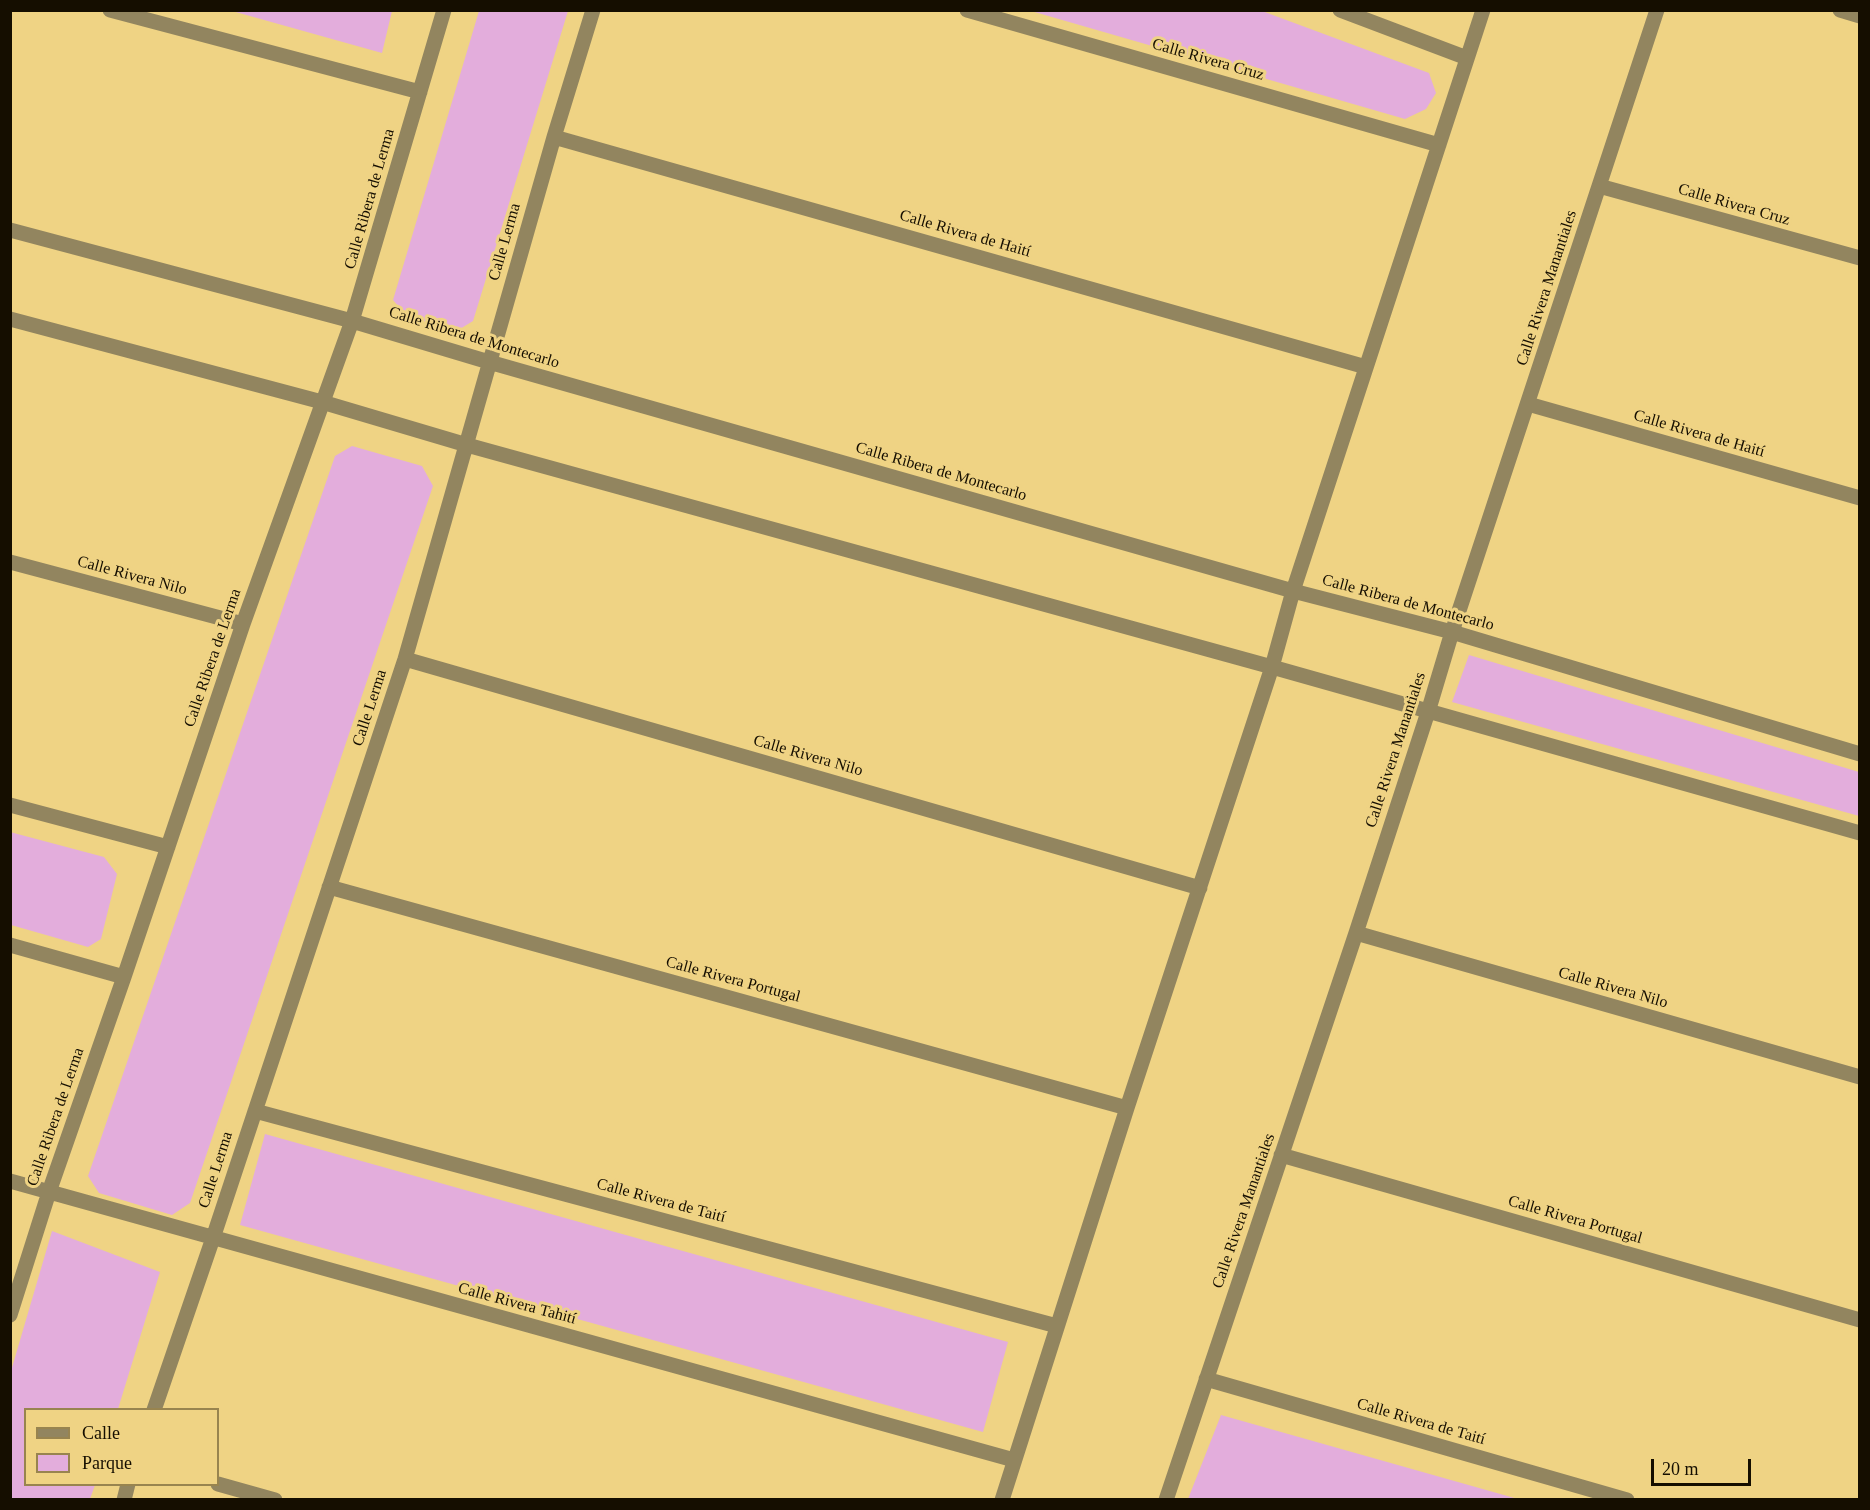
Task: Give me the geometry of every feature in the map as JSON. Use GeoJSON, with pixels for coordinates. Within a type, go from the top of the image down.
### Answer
{"type":"FeatureCollection","features":[{"type":"Feature","properties":{"kind":"street"},"geometry":{"type":"LineString","coordinates":[[111,10],[420,92]]}},
{"type":"Feature","properties":{"kind":"street","name":"Calle Ribera de Lerma"},"geometry":{"type":"LineString","coordinates":[[10,1315],[49,1192],[243,624],[352,321],[444,10]]}},
{"type":"Feature","properties":{"kind":"street","name":"Calle Lerma"},"geometry":{"type":"LineString","coordinates":[[155,1408],[405,659],[554,137],[593,10]]}},
{"type":"Feature","properties":{"kind":"street","name":"Calle Rivera Cruz"},"geometry":{"type":"LineString","coordinates":[[967,10],[1439,145]]}},
{"type":"Feature","properties":{"kind":"street"},"geometry":{"type":"LineString","coordinates":[[1340,10],[1467,58]]}},
{"type":"Feature","properties":{"kind":"street"},"geometry":{"type":"LineString","coordinates":[[1002,1500],[1127,1108],[1272,667],[1293,591],[1483,10]]}},
{"type":"Feature","properties":{"kind":"street","name":"Calle Rivera Manantiales"},"geometry":{"type":"LineString","coordinates":[[1166,1500],[1356,933],[1452,632],[1657,10]]}},
{"type":"Feature","properties":{"kind":"street"},"geometry":{"type":"LineString","coordinates":[[1840,10],[1860,16]]}},
{"type":"Feature","properties":{"kind":"street","name":"Calle Rivera de Haití"},"geometry":{"type":"LineString","coordinates":[[554,137],[1366,366]]}},
{"type":"Feature","properties":{"kind":"street","name":"Calle Rivera Cruz"},"geometry":{"type":"LineString","coordinates":[[1599,186],[1860,258]]}},
{"type":"Feature","properties":{"kind":"street","name":"Calle Ribera de Montecarlo"},"geometry":{"type":"LineString","coordinates":[[10,230],[352,321],[1293,591],[1452,632],[1860,754]]}},
{"type":"Feature","properties":{"kind":"street"},"geometry":{"type":"LineString","coordinates":[[10,319],[322,402],[467,445],[1272,667],[1860,833]]}},
{"type":"Feature","properties":{"kind":"street","name":"Calle Rivera de Haití"},"geometry":{"type":"LineString","coordinates":[[1528,404],[1860,498]]}},
{"type":"Feature","properties":{"kind":"street","name":"Calle Rivera Nilo"},"geometry":{"type":"LineString","coordinates":[[10,562],[243,624]]}},
{"type":"Feature","properties":{"kind":"street","name":"Calle Rivera Nilo"},"geometry":{"type":"LineString","coordinates":[[405,659],[1200,888]]}},
{"type":"Feature","properties":{"kind":"street"},"geometry":{"type":"LineString","coordinates":[[10,805],[168,847]]}},
{"type":"Feature","properties":{"kind":"street","name":"Calle Rivera Portugal"},"geometry":{"type":"LineString","coordinates":[[329,887],[1127,1108]]}},
{"type":"Feature","properties":{"kind":"street","name":"Calle Rivera Nilo"},"geometry":{"type":"LineString","coordinates":[[1356,933],[1860,1077]]}},
{"type":"Feature","properties":{"kind":"street"},"geometry":{"type":"LineString","coordinates":[[10,945],[124,977]]}},
{"type":"Feature","properties":{"kind":"street","name":"Calle Rivera de Taití"},"geometry":{"type":"LineString","coordinates":[[255,1111],[1057,1326]]}},
{"type":"Feature","properties":{"kind":"street","name":"Calle Rivera Portugal"},"geometry":{"type":"LineString","coordinates":[[1281,1155],[1860,1320]]}},
{"type":"Feature","properties":{"kind":"street","name":"Calle Rivera Tahití"},"geometry":{"type":"LineString","coordinates":[[10,1181],[1014,1460]]}},
{"type":"Feature","properties":{"kind":"street","name":"Calle Rivera de Taití"},"geometry":{"type":"LineString","coordinates":[[1206,1379],[1626,1500]]}},
{"type":"Feature","properties":{"kind":"street"},"geometry":{"type":"LineString","coordinates":[[219,1484],[275,1500]]}},
{"type":"Feature","properties":{"kind":"green space"},"geometry":{"type":"Polygon","coordinates":[[[392,10],[382,53],[232,11],[392,10]]]}},
{"type":"Feature","properties":{"kind":"green space"},"geometry":{"type":"Polygon","coordinates":[[[479,11],[568,11],[473,321],[455,332],[406,315],[393,300],[479,11]]]}},
{"type":"Feature","properties":{"kind":"green space"},"geometry":{"type":"Polygon","coordinates":[[[1031,11],[1262,11],[1429,73],[1436,93],[1426,109],[1405,119],[1031,11]]]}},
{"type":"Feature","properties":{"kind":"green space"},"geometry":{"type":"Polygon","coordinates":[[[352,446],[422,466],[433,486],[190,1203],[172,1215],[99,1193],[88,1176],[335,456],[352,446]]]}},
{"type":"Feature","properties":{"kind":"green space"},"geometry":{"type":"Polygon","coordinates":[[[1469,655],[1859,772],[1859,816],[1452,702],[1469,655]]]}},
{"type":"Feature","properties":{"kind":"green space"},"geometry":{"type":"Polygon","coordinates":[[[10,832],[104,857],[117,874],[101,939],[88,947],[11,925],[10,832]]]}},
{"type":"Feature","properties":{"kind":"green space"},"geometry":{"type":"Polygon","coordinates":[[[265,1134],[1008,1342],[983,1432],[240,1225],[265,1134]]]}},
{"type":"Feature","properties":{"kind":"green space"},"geometry":{"type":"Polygon","coordinates":[[[52,1231],[160,1272],[118,1408],[24,1408],[24,1486],[95,1486],[90,1499],[11,1499],[11,1371],[52,1231]]]}},
{"type":"Feature","properties":{"kind":"green space"},"geometry":{"type":"Polygon","coordinates":[[[1221,1415],[1518,1499],[1188,1499],[1221,1415]]]}}]}
